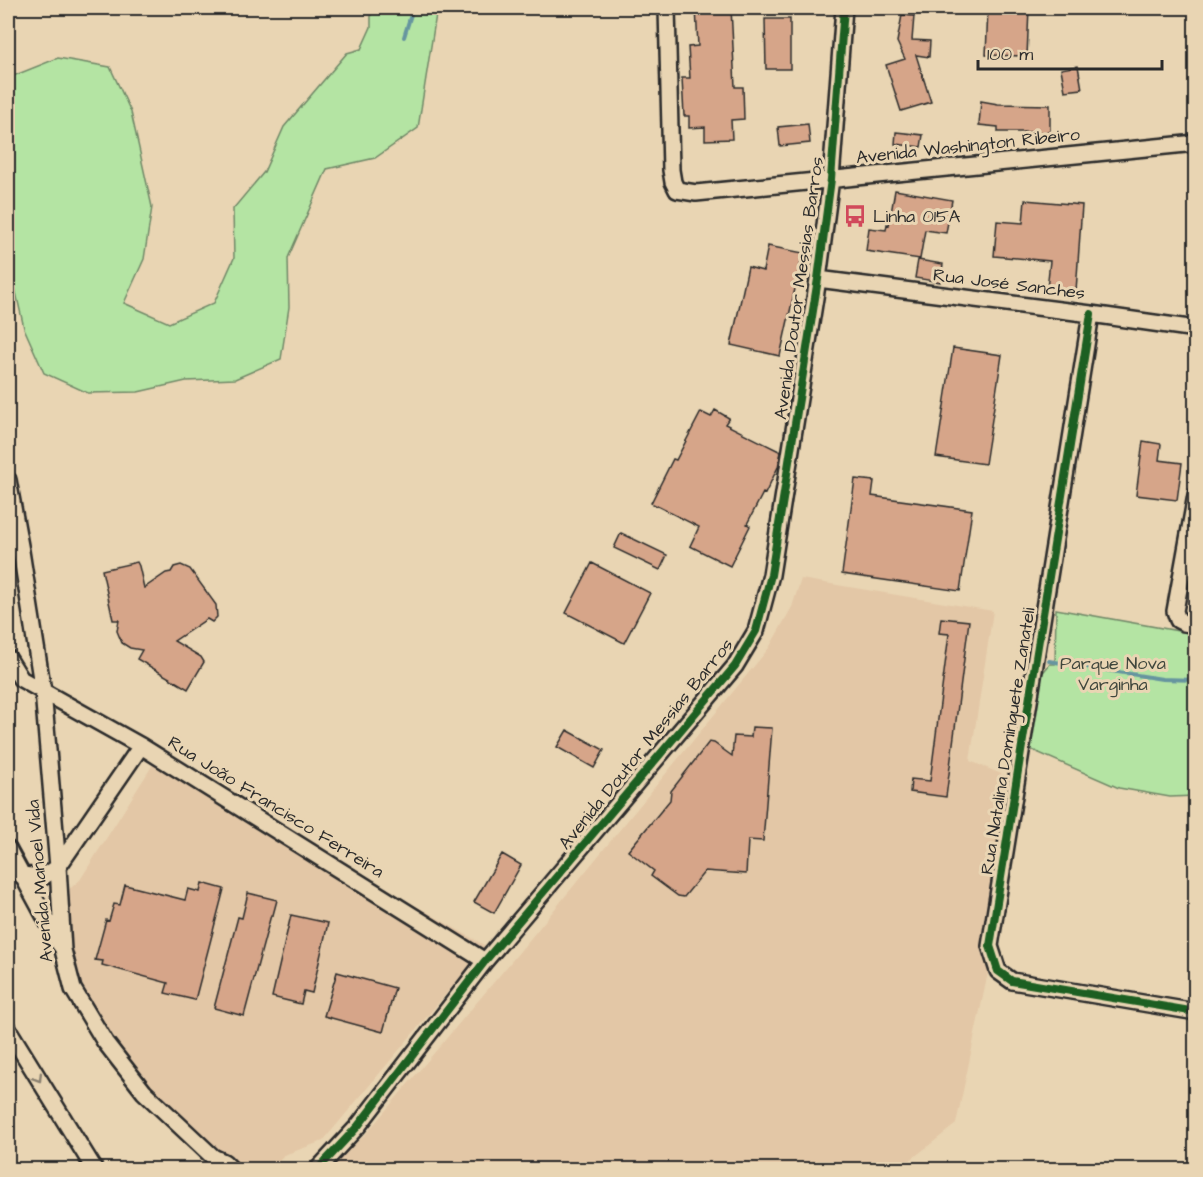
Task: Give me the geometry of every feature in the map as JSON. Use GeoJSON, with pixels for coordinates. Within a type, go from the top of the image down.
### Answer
{"type":"FeatureCollection","features":[{"type":"Feature","properties":{"kind":"street","name":"Avenida Washington Ribeiro"},"geometry":{"type":"LineString","coordinates":[[667,8],[671,170],[676,190],[696,192],[1196,143]]}},
{"type":"Feature","properties":{"kind":"street","name":"Avenida Doutor Messias Barros"},"geometry":{"type":"LineString","coordinates":[[317,1169],[358,1126],[485,961],[735,666],[756,631],[771,575],[818,279],[831,179],[844,8]]}},
{"type":"Feature","properties":{"kind":"street","name":"Rua José Sanches"},"geometry":{"type":"LineString","coordinates":[[818,279],[1196,329]]}},
{"type":"Feature","properties":{"kind":"street","name":"Rua Natalina Dominguete Zanateli"},"geometry":{"type":"LineString","coordinates":[[1091,314],[990,946],[998,971],[1012,981],[1196,1012]]}},
{"type":"Feature","properties":{"kind":"street","name":"Avenida Manoel Vida"},"geometry":{"type":"LineString","coordinates":[[8,480],[43,691],[63,950],[73,989],[105,1042],[144,1092],[216,1163],[224,1162],[232,1170]]}},
{"type":"Feature","properties":{"kind":"street"},"geometry":{"type":"LineString","coordinates":[[1196,495],[1193,529],[1175,611],[1178,620],[1196,625]]}},
{"type":"Feature","properties":{"kind":"street","name":"Rua João Francisco Ferreira"},"geometry":{"type":"LineString","coordinates":[[8,658],[21,679],[141,746],[485,961]]}},
{"type":"Feature","properties":{"kind":"street"},"geometry":{"type":"LineString","coordinates":[[21,875],[43,877],[58,867],[141,746]]}},
{"type":"Feature","properties":{"kind":"street"},"geometry":{"type":"LineString","coordinates":[[8,849],[63,950]]}},
{"type":"Feature","properties":{"kind":"street"},"geometry":{"type":"LineString","coordinates":[[8,1029],[95,1170]]}},
{"type":"Feature","properties":{"kind":"shaded area"},"geometry":{"type":"Polygon","coordinates":[[[801,579],[993,611],[970,761],[1016,780],[997,930],[956,1124],[899,1169],[317,1170],[346,1152],[365,1135],[526,944],[769,648],[792,607],[801,579]]]}},
{"type":"Feature","properties":{"kind":"shaded area"},"geometry":{"type":"Polygon","coordinates":[[[157,758],[486,946],[323,1141],[284,1155],[270,1169],[232,1169],[144,1092],[73,989],[59,898],[80,880],[157,758]]]}},
{"type":"Feature","properties":{"kind":"green space"},"geometry":{"type":"Polygon","coordinates":[[[371,8],[437,8],[418,128],[375,158],[327,169],[288,258],[289,307],[281,359],[235,379],[186,381],[138,392],[88,393],[44,373],[24,328],[8,257],[8,78],[58,58],[110,67],[131,112],[152,207],[144,259],[124,303],[169,323],[214,303],[234,258],[233,209],[264,172],[284,127],[347,53],[361,49],[371,27],[371,8]]]}},
{"type":"Feature","properties":{"kind":"green space","name":"Parque Nova Varginha"},"geometry":{"type":"Polygon","coordinates":[[[1056,609],[1195,634],[1195,796],[1170,797],[1119,788],[1030,749],[1019,701],[1050,664],[1055,664],[1056,609]]]}},
{"type":"Feature","properties":{"kind":"building"},"geometry":{"type":"Polygon","coordinates":[[[696,8],[731,8],[735,87],[743,87],[744,119],[731,120],[732,139],[705,140],[705,127],[689,128],[689,116],[684,116],[682,78],[690,78],[688,47],[698,46],[696,8]]]}},
{"type":"Feature","properties":{"kind":"building"},"geometry":{"type":"Polygon","coordinates":[[[988,8],[1029,8],[1027,56],[986,55],[988,8]]]}},
{"type":"Feature","properties":{"kind":"building"},"geometry":{"type":"Polygon","coordinates":[[[902,15],[914,16],[912,40],[930,41],[929,57],[916,55],[931,102],[901,111],[886,65],[905,59],[897,42],[902,15]]]}},
{"type":"Feature","properties":{"kind":"building"},"geometry":{"type":"Polygon","coordinates":[[[765,19],[790,19],[790,69],[766,69],[765,19]]]}},
{"type":"Feature","properties":{"kind":"building"},"geometry":{"type":"Polygon","coordinates":[[[1078,66],[1082,89],[1065,91],[1061,69],[1078,66]]]}},
{"type":"Feature","properties":{"kind":"building"},"geometry":{"type":"Polygon","coordinates":[[[981,101],[998,104],[1050,105],[1050,132],[998,132],[998,127],[979,125],[981,101]]]}},
{"type":"Feature","properties":{"kind":"building"},"geometry":{"type":"Polygon","coordinates":[[[808,124],[810,143],[780,146],[778,127],[808,124]]]}},
{"type":"Feature","properties":{"kind":"building"},"geometry":{"type":"Polygon","coordinates":[[[896,132],[923,135],[921,147],[895,144],[896,132]]]}},
{"type":"Feature","properties":{"kind":"building"},"geometry":{"type":"Polygon","coordinates":[[[895,190],[952,200],[946,233],[925,230],[920,259],[866,251],[869,228],[886,230],[887,224],[889,225],[895,190]]]}},
{"type":"Feature","properties":{"kind":"building"},"geometry":{"type":"Polygon","coordinates":[[[1025,200],[1082,205],[1076,291],[1047,289],[1050,261],[994,256],[997,221],[1023,223],[1025,200]]]}},
{"type":"Feature","properties":{"kind":"building"},"geometry":{"type":"Polygon","coordinates":[[[768,246],[803,253],[780,356],[731,345],[748,267],[763,271],[768,246]]]}},
{"type":"Feature","properties":{"kind":"building"},"geometry":{"type":"Polygon","coordinates":[[[918,260],[943,264],[940,282],[915,278],[918,260]]]}},
{"type":"Feature","properties":{"kind":"building"},"geometry":{"type":"Polygon","coordinates":[[[953,348],[1002,355],[985,464],[936,457],[953,348]]]}},
{"type":"Feature","properties":{"kind":"building"},"geometry":{"type":"Polygon","coordinates":[[[715,410],[729,418],[725,424],[781,452],[778,467],[747,524],[750,526],[730,566],[690,546],[699,527],[651,503],[673,459],[676,460],[701,412],[711,417],[715,410]]]}},
{"type":"Feature","properties":{"kind":"building"},"geometry":{"type":"Polygon","coordinates":[[[1143,441],[1161,444],[1159,460],[1182,463],[1177,500],[1136,495],[1143,441]]]}},
{"type":"Feature","properties":{"kind":"building"},"geometry":{"type":"Polygon","coordinates":[[[855,479],[874,481],[872,496],[972,510],[960,591],[842,574],[855,479]]]}},
{"type":"Feature","properties":{"kind":"building"},"geometry":{"type":"Polygon","coordinates":[[[621,533],[667,555],[660,570],[614,548],[621,533]]]}},
{"type":"Feature","properties":{"kind":"building"},"geometry":{"type":"Polygon","coordinates":[[[137,562],[144,588],[171,572],[174,567],[181,565],[190,569],[216,605],[217,617],[212,622],[207,619],[174,641],[201,657],[204,662],[188,689],[137,659],[142,650],[130,648],[122,643],[117,631],[119,620],[113,620],[102,570],[137,562]]]}},
{"type":"Feature","properties":{"kind":"building"},"geometry":{"type":"Polygon","coordinates":[[[592,563],[650,593],[624,643],[566,613],[592,563]]]}},
{"type":"Feature","properties":{"kind":"building"},"geometry":{"type":"Polygon","coordinates":[[[941,618],[969,621],[946,797],[910,792],[911,779],[930,781],[949,634],[939,633],[941,618]]]}},
{"type":"Feature","properties":{"kind":"building"},"geometry":{"type":"Polygon","coordinates":[[[752,727],[772,728],[763,841],[748,840],[746,874],[705,871],[684,897],[678,896],[651,876],[654,871],[628,851],[670,800],[671,791],[709,742],[732,756],[734,736],[751,737],[752,727]]]}},
{"type":"Feature","properties":{"kind":"building"},"geometry":{"type":"Polygon","coordinates":[[[567,730],[604,750],[594,768],[557,747],[567,730]]]}},
{"type":"Feature","properties":{"kind":"building"},"geometry":{"type":"Polygon","coordinates":[[[502,854],[521,865],[494,913],[474,902],[502,854]]]}},
{"type":"Feature","properties":{"kind":"building"},"geometry":{"type":"Polygon","coordinates":[[[202,883],[224,889],[195,1000],[165,993],[168,983],[102,965],[103,961],[95,960],[106,920],[109,921],[114,904],[120,905],[125,885],[185,900],[188,889],[200,892],[202,883]]]}},
{"type":"Feature","properties":{"kind":"building"},"geometry":{"type":"Polygon","coordinates":[[[248,893],[277,900],[244,1016],[214,1008],[238,917],[242,918],[248,893]]]}},
{"type":"Feature","properties":{"kind":"building"},"geometry":{"type":"Polygon","coordinates":[[[291,915],[328,923],[312,993],[304,991],[301,1004],[272,997],[291,915]]]}},
{"type":"Feature","properties":{"kind":"building"},"geometry":{"type":"Polygon","coordinates":[[[337,972],[395,988],[383,1032],[324,1016],[337,972]]]}},
{"type":"Feature","properties":{"kind":"waterway"},"geometry":{"type":"LineString","coordinates":[[404,37],[413,8]]}},
{"type":"Feature","properties":{"kind":"waterway"},"geometry":{"type":"LineString","coordinates":[[1049,661],[1162,679],[1196,680]]}},
{"type":"Feature","properties":{"kind":"cycle path"},"geometry":{"type":"LineString","coordinates":[[317,1170],[358,1126],[485,961],[735,666],[756,631],[771,575],[818,279],[831,179],[844,8]]}},
{"type":"Feature","properties":{"kind":"cycle path"},"geometry":{"type":"LineString","coordinates":[[1091,314],[990,946],[998,971],[1012,981],[1196,1012]]}},
{"type":"Feature","properties":{"kind":"place","name":"Linha 015A"},"geometry":{"type":"Point","coordinates":[855,216]}}]}
